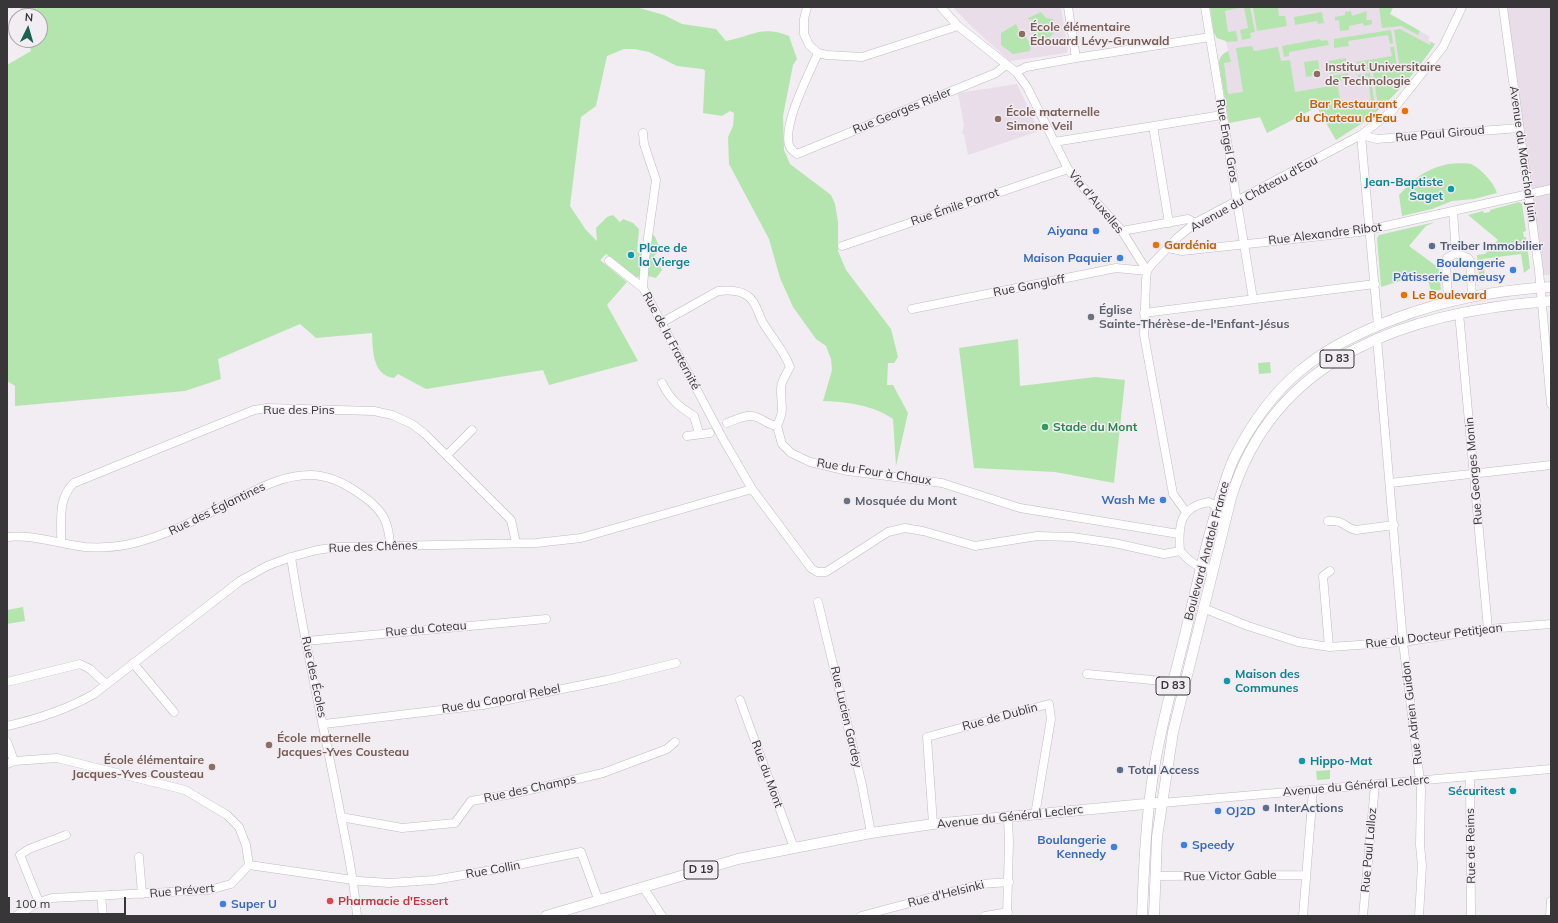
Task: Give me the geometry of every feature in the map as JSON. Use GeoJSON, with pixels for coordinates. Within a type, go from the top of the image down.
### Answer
{"type":"FeatureCollection","features":[{"type":"Feature","properties":{"kind":"main road","name":"Boulevard Anatole France"},"geometry":{"type":"LineString","coordinates":[[1150,804],[1161,732],[1218,505],[1233,460],[1251,427],[1277,392],[1299,371],[1321,354],[1353,336],[1378,325],[1448,301],[1472,295],[1551,287]]}},
{"type":"Feature","properties":{"kind":"main road","name":"Boulevard Anatole France"},"geometry":{"type":"LineString","coordinates":[[1162,803],[1173,732],[1235,485],[1254,444],[1273,415],[1306,381],[1323,368],[1358,346],[1377,338],[1418,324],[1459,313],[1546,301]]}},
{"type":"Feature","properties":{"kind":"main road","name":"D 19"},"geometry":{"type":"LineString","coordinates":[[1150,804],[1162,803]]}},
{"type":"Feature","properties":{"kind":"main road","name":"D 83"},"geometry":{"type":"LineString","coordinates":[[1154,916],[1157,837],[1162,803]]}},
{"type":"Feature","properties":{"kind":"main road","name":"Avenue du Général Leclerc"},"geometry":{"type":"LineString","coordinates":[[871,834],[933,824],[1150,804]]}},
{"type":"Feature","properties":{"kind":"main road","name":"D 83"},"geometry":{"type":"LineString","coordinates":[[1142,916],[1150,804]]}},
{"type":"Feature","properties":{"kind":"main road","name":"D 19"},"geometry":{"type":"LineString","coordinates":[[546,916],[598,899],[738,859],[871,834]]}},
{"type":"Feature","properties":{"kind":"street"},"geometry":{"type":"LineString","coordinates":[[807,7],[804,19],[804,34],[809,45],[818,52],[862,57],[958,26]]}},
{"type":"Feature","properties":{"kind":"street","name":"Via d'Auxelles"},"geometry":{"type":"LineString","coordinates":[[941,7],[958,26],[1016,72],[1027,87],[1068,169],[1122,231],[1147,271]]}},
{"type":"Feature","properties":{"kind":"street"},"geometry":{"type":"LineString","coordinates":[[1068,7],[1076,58]]}},
{"type":"Feature","properties":{"kind":"street","name":"Rue Engel Gros"},"geometry":{"type":"LineString","coordinates":[[1205,7],[1253,299]]}},
{"type":"Feature","properties":{"kind":"street","name":"Avenue du Maréchal Juin"},"geometry":{"type":"LineString","coordinates":[[1503,7],[1529,193],[1540,287],[1546,301],[1551,404]]}},
{"type":"Feature","properties":{"kind":"street","name":"Avenue du Château d'Eau"},"geometry":{"type":"LineString","coordinates":[[1147,271],[1168,248],[1195,223],[1361,135],[1392,111],[1443,47],[1459,8]]}},
{"type":"Feature","properties":{"kind":"street"},"geometry":{"type":"LineString","coordinates":[[1016,72],[1026,67],[1210,37]]}},
{"type":"Feature","properties":{"kind":"street","name":"Rue Georges Risler"},"geometry":{"type":"LineString","coordinates":[[818,52],[790,119],[789,144],[792,150],[797,154],[996,73],[1006,65]]}},
{"type":"Feature","properties":{"kind":"street"},"geometry":{"type":"LineString","coordinates":[[1054,142],[1222,115]]}},
{"type":"Feature","properties":{"kind":"street"},"geometry":{"type":"LineString","coordinates":[[1153,126],[1169,223]]}},
{"type":"Feature","properties":{"kind":"street","name":"Rue Paul Giroud"},"geometry":{"type":"LineString","coordinates":[[1361,135],[1377,139],[1520,128]]}},
{"type":"Feature","properties":{"kind":"street","name":"Rue de la Fraternité"},"geometry":{"type":"LineString","coordinates":[[643,133],[644,144],[656,180],[645,259],[643,288],[723,439],[752,489],[811,568],[817,572],[826,572],[888,532],[905,528],[923,531],[975,546],[1037,536],[1072,537],[1114,543],[1164,554],[1180,551]]}},
{"type":"Feature","properties":{"kind":"street"},"geometry":{"type":"LineString","coordinates":[[1361,135],[1378,325]]}},
{"type":"Feature","properties":{"kind":"street","name":"Rue Émile Parrot"},"geometry":{"type":"LineString","coordinates":[[842,246],[1068,169]]}},
{"type":"Feature","properties":{"kind":"street","name":"Rue Alexandre Ribot"},"geometry":{"type":"LineString","coordinates":[[1168,248],[1182,251],[1370,230],[1551,189]]}},
{"type":"Feature","properties":{"kind":"street"},"geometry":{"type":"LineString","coordinates":[[1453,211],[1456,253]]}},
{"type":"Feature","properties":{"kind":"street"},"geometry":{"type":"LineString","coordinates":[[1122,231],[1169,223],[1188,218],[1195,223]]}},
{"type":"Feature","properties":{"kind":"street"},"geometry":{"type":"LineString","coordinates":[[1456,253],[1468,258],[1470,262],[1472,295]]}},
{"type":"Feature","properties":{"kind":"street"},"geometry":{"type":"LineString","coordinates":[[1448,301],[1446,262],[1448,258],[1456,253]]}},
{"type":"Feature","properties":{"kind":"street"},"geometry":{"type":"LineString","coordinates":[[609,261],[643,288]]}},
{"type":"Feature","properties":{"kind":"street","name":"Rue Gangloff"},"geometry":{"type":"LineString","coordinates":[[912,309],[1116,268],[1147,271]]}},
{"type":"Feature","properties":{"kind":"street"},"geometry":{"type":"LineString","coordinates":[[1147,271],[1144,335],[1173,494],[1186,512]]}},
{"type":"Feature","properties":{"kind":"street"},"geometry":{"type":"LineString","coordinates":[[1144,313],[1375,284]]}},
{"type":"Feature","properties":{"kind":"street"},"geometry":{"type":"LineString","coordinates":[[661,324],[718,291],[727,290],[749,297],[763,322],[786,357],[790,367],[780,388],[783,400],[783,413],[777,426],[771,425],[754,416],[745,416],[727,423]]}},
{"type":"Feature","properties":{"kind":"street","name":"Rue Georges Monin"},"geometry":{"type":"LineString","coordinates":[[1459,313],[1475,473],[1488,629]]}},
{"type":"Feature","properties":{"kind":"street","name":"Rue Adrien Guidon"},"geometry":{"type":"LineString","coordinates":[[1377,338],[1404,642],[1422,789],[1420,845],[1422,866],[1419,916]]}},
{"type":"Feature","properties":{"kind":"street"},"geometry":{"type":"LineString","coordinates":[[662,383],[668,395],[678,407],[694,416],[699,434]]}},
{"type":"Feature","properties":{"kind":"street","name":"Rue des Pins"},"geometry":{"type":"LineString","coordinates":[[61,542],[61,503],[66,491],[74,483],[254,410],[268,408],[374,412],[392,415],[416,428],[447,455],[511,520],[516,543]]}},
{"type":"Feature","properties":{"kind":"street","name":"Rue du Four à Chaux"},"geometry":{"type":"LineString","coordinates":[[777,426],[782,444],[791,453],[810,462],[848,471],[942,483],[1020,508],[1179,534]]}},
{"type":"Feature","properties":{"kind":"street"},"geometry":{"type":"LineString","coordinates":[[447,455],[472,430]]}},
{"type":"Feature","properties":{"kind":"street"},"geometry":{"type":"LineString","coordinates":[[687,436],[710,433]]}},
{"type":"Feature","properties":{"kind":"street"},"geometry":{"type":"LineString","coordinates":[[1390,484],[1551,465]]}},
{"type":"Feature","properties":{"kind":"street","name":"Rue des Églantines"},"geometry":{"type":"LineString","coordinates":[[7,537],[20,537],[90,547],[106,547],[129,544],[170,532],[268,483],[296,476],[312,475],[332,479],[349,486],[370,500],[386,521],[389,528],[390,546]]}},
{"type":"Feature","properties":{"kind":"street","name":"Rue des Chênes"},"geometry":{"type":"LineString","coordinates":[[7,726],[35,720],[72,707],[96,693],[240,581],[267,566],[290,557],[317,550],[338,547],[536,543],[581,538],[752,489]]}},
{"type":"Feature","properties":{"kind":"street"},"geometry":{"type":"LineString","coordinates":[[1213,569],[1201,568],[1190,562],[1180,551],[1179,534],[1186,512],[1197,504],[1210,502],[1218,505],[1220,508],[1222,533]]}},
{"type":"Feature","properties":{"kind":"street"},"geometry":{"type":"LineString","coordinates":[[1328,521],[1337,521],[1356,530],[1394,525]]}},
{"type":"Feature","properties":{"kind":"street","name":"Rue des Écoles"},"geometry":{"type":"LineString","coordinates":[[290,557],[354,879],[357,916]]}},
{"type":"Feature","properties":{"kind":"street"},"geometry":{"type":"LineString","coordinates":[[1329,647],[1323,576],[1330,571]]}},
{"type":"Feature","properties":{"kind":"street","name":"Rue Lucien Gardey"},"geometry":{"type":"LineString","coordinates":[[818,602],[862,785],[871,834]]}},
{"type":"Feature","properties":{"kind":"street","name":"Rue du Docteur Petitjean"},"geometry":{"type":"LineString","coordinates":[[1203,608],[1248,626],[1298,642],[1329,647],[1404,642],[1488,629],[1551,624]]}},
{"type":"Feature","properties":{"kind":"street","name":"Rue du Coteau"},"geometry":{"type":"LineString","coordinates":[[306,641],[546,619]]}},
{"type":"Feature","properties":{"kind":"street"},"geometry":{"type":"LineString","coordinates":[[133,663],[174,712]]}},
{"type":"Feature","properties":{"kind":"street","name":"Rue du Caporal Rebel"},"geometry":{"type":"LineString","coordinates":[[324,724],[483,705],[607,680],[676,663]]}},
{"type":"Feature","properties":{"kind":"street"},"geometry":{"type":"LineString","coordinates":[[7,682],[80,664],[90,669],[106,684]]}},
{"type":"Feature","properties":{"kind":"street"},"geometry":{"type":"LineString","coordinates":[[1087,674],[1174,682]]}},
{"type":"Feature","properties":{"kind":"street","name":"Rue du Mont"},"geometry":{"type":"LineString","coordinates":[[740,700],[794,848]]}},
{"type":"Feature","properties":{"kind":"street","name":"Rue de Dublin"},"geometry":{"type":"LineString","coordinates":[[933,824],[927,737],[1049,704],[1051,719],[1035,815]]}},
{"type":"Feature","properties":{"kind":"street"},"geometry":{"type":"LineString","coordinates":[[7,742],[10,763],[57,758],[185,790],[227,815],[239,827],[246,845],[249,865]]}},
{"type":"Feature","properties":{"kind":"street","name":"Rue des Champs"},"geometry":{"type":"LineString","coordinates":[[341,817],[402,828],[455,823],[471,801],[512,794],[603,773],[668,750],[675,742]]}},
{"type":"Feature","properties":{"kind":"street","name":"Avenue du Général Leclerc"},"geometry":{"type":"LineString","coordinates":[[1162,803],[1551,770]]}},
{"type":"Feature","properties":{"kind":"street","name":"Rue de Reims"},"geometry":{"type":"LineString","coordinates":[[1470,776],[1471,916]]}},
{"type":"Feature","properties":{"kind":"street","name":"Rue Paul Lalloz"},"geometry":{"type":"LineString","coordinates":[[1363,916],[1375,785]]}},
{"type":"Feature","properties":{"kind":"street"},"geometry":{"type":"LineString","coordinates":[[1303,916],[1305,875],[1313,790]]}},
{"type":"Feature","properties":{"kind":"street"},"geometry":{"type":"LineString","coordinates":[[985,916],[1007,914],[1009,882],[1008,818]]}},
{"type":"Feature","properties":{"kind":"street"},"geometry":{"type":"LineString","coordinates":[[40,902],[20,855],[28,849],[66,835]]}},
{"type":"Feature","properties":{"kind":"street","name":"Rue Collin"},"geometry":{"type":"LineString","coordinates":[[249,865],[389,883],[434,880],[498,870],[581,852],[598,899]]}},
{"type":"Feature","properties":{"kind":"street"},"geometry":{"type":"LineString","coordinates":[[139,856],[142,894]]}},
{"type":"Feature","properties":{"kind":"street","name":"Rue Prévert"},"geometry":{"type":"LineString","coordinates":[[16,916],[40,902],[52,898],[210,890],[231,884],[249,865]]}},
{"type":"Feature","properties":{"kind":"street","name":"Rue Victor Gable"},"geometry":{"type":"LineString","coordinates":[[1155,876],[1305,875]]}},
{"type":"Feature","properties":{"kind":"street","name":"Rue d'Helsinki"},"geometry":{"type":"LineString","coordinates":[[861,916],[981,884],[1009,882]]}},
{"type":"Feature","properties":{"kind":"street"},"geometry":{"type":"LineString","coordinates":[[643,887],[662,916]]}},
{"type":"Feature","properties":{"kind":"street"},"geometry":{"type":"LineString","coordinates":[[101,896],[103,916]]}},
{"type":"Feature","properties":{"kind":"street"},"geometry":{"type":"LineString","coordinates":[[1550,916],[1551,901]]}},
{"type":"Feature","properties":{"kind":"shaded area","name":"École élémentaire Édouard Lévy-Grunwald"},"geometry":{"type":"Polygon","coordinates":[[[953,7],[1061,7],[1068,51],[1066,53],[1010,61],[973,28],[953,7]]]}},
{"type":"Feature","properties":{"kind":"shaded area","name":"Institut Universitaire de Technologie"},"geometry":{"type":"Polygon","coordinates":[[[1210,7],[1393,7],[1390,14],[1430,37],[1428,40],[1435,44],[1423,61],[1386,102],[1367,120],[1336,140],[1317,107],[1267,133],[1260,117],[1229,123],[1219,63],[1220,57],[1228,51],[1226,41],[1217,38],[1214,33],[1210,7]]]}},
{"type":"Feature","properties":{"kind":"shaded area"},"geometry":{"type":"Polygon","coordinates":[[[1503,7],[1551,7],[1551,275],[1543,275],[1503,7]]]}},
{"type":"Feature","properties":{"kind":"shaded area","name":"École maternelle Simone Veil"},"geometry":{"type":"Polygon","coordinates":[[[1017,84],[1039,131],[968,155],[964,134],[962,134],[964,125],[958,93],[1017,84]]]}},
{"type":"Feature","properties":{"kind":"green space"},"geometry":{"type":"Polygon","coordinates":[[[636,7],[664,15],[682,24],[716,29],[726,41],[764,31],[771,31],[789,36],[797,59],[793,65],[783,116],[784,150],[790,164],[831,195],[835,204],[838,222],[838,251],[846,270],[891,329],[898,357],[894,363],[888,363],[887,385],[893,385],[908,413],[896,466],[893,419],[869,407],[842,402],[823,401],[832,370],[831,359],[826,346],[816,339],[793,307],[780,278],[769,239],[729,164],[728,137],[733,126],[734,113],[730,111],[722,116],[703,113],[705,71],[703,69],[677,66],[649,52],[635,49],[624,49],[607,56],[596,106],[581,117],[570,206],[586,230],[597,241],[596,228],[607,217],[613,215],[620,222],[623,219],[633,223],[639,229],[637,252],[642,253],[642,258],[638,258],[642,259],[639,277],[635,277],[606,254],[600,260],[627,282],[607,305],[638,361],[549,385],[543,370],[426,389],[398,374],[394,378],[381,372],[375,361],[372,333],[316,338],[300,324],[218,359],[221,379],[185,391],[15,406],[15,386],[7,381],[7,65],[31,51],[30,48],[48,48],[48,8],[20,8],[636,7]]]}},
{"type":"Feature","properties":{"kind":"green space"},"geometry":{"type":"Polygon","coordinates":[[[1210,7],[1244,7],[1225,11],[1228,32],[1236,31],[1238,41],[1226,42],[1217,38],[1214,33],[1210,7]]]}},
{"type":"Feature","properties":{"kind":"green space"},"geometry":{"type":"Polygon","coordinates":[[[1244,7],[1250,7],[1255,32],[1250,33],[1251,38],[1242,40],[1240,30],[1248,28],[1244,7]]]}},
{"type":"Feature","properties":{"kind":"green space"},"geometry":{"type":"Polygon","coordinates":[[[1253,7],[1278,7],[1279,16],[1285,16],[1287,26],[1257,31],[1253,7]]]}},
{"type":"Feature","properties":{"kind":"green space"},"geometry":{"type":"Polygon","coordinates":[[[1379,7],[1393,7],[1390,14],[1420,31],[1418,35],[1401,26],[1382,28],[1379,7]]]}},
{"type":"Feature","properties":{"kind":"green space"},"geometry":{"type":"Polygon","coordinates":[[[1351,11],[1352,16],[1367,11],[1366,20],[1372,20],[1372,24],[1364,26],[1363,23],[1349,26],[1349,30],[1340,31],[1339,20],[1335,21],[1335,17],[1345,15],[1345,12],[1351,11]]]}},
{"type":"Feature","properties":{"kind":"green space"},"geometry":{"type":"Polygon","coordinates":[[[1041,12],[1046,18],[1053,19],[1054,33],[1042,45],[1038,44],[1029,27],[1034,24],[1032,19],[1029,20],[1028,18],[1041,12]]]}},
{"type":"Feature","properties":{"kind":"green space"},"geometry":{"type":"Polygon","coordinates":[[[1322,12],[1324,23],[1318,24],[1317,21],[1295,25],[1294,17],[1322,12]]]}},
{"type":"Feature","properties":{"kind":"green space"},"geometry":{"type":"Polygon","coordinates":[[[1016,24],[1019,31],[1022,30],[1031,46],[1030,51],[1013,54],[1001,45],[1001,33],[1016,24]]]}},
{"type":"Feature","properties":{"kind":"green space"},"geometry":{"type":"Polygon","coordinates":[[[1400,29],[1430,45],[1431,42],[1435,44],[1412,75],[1386,103],[1367,120],[1336,140],[1317,107],[1267,133],[1260,117],[1229,123],[1219,63],[1220,59],[1226,52],[1228,51],[1231,62],[1224,63],[1228,94],[1243,92],[1236,48],[1252,46],[1254,51],[1278,47],[1281,61],[1290,60],[1295,92],[1331,86],[1330,76],[1348,73],[1349,79],[1337,81],[1341,106],[1354,105],[1356,110],[1378,106],[1373,73],[1400,69],[1394,30],[1400,29]]]}},
{"type":"Feature","properties":{"kind":"green space"},"geometry":{"type":"Polygon","coordinates":[[[1391,30],[1393,43],[1390,44],[1388,35],[1348,41],[1349,46],[1334,48],[1334,39],[1391,30]]]}},
{"type":"Feature","properties":{"kind":"green space"},"geometry":{"type":"Polygon","coordinates":[[[1320,39],[1321,41],[1327,40],[1329,45],[1289,52],[1289,56],[1284,57],[1282,46],[1320,39]]]}},
{"type":"Feature","properties":{"kind":"green space"},"geometry":{"type":"Polygon","coordinates":[[[1390,47],[1394,47],[1397,67],[1358,72],[1356,62],[1392,56],[1390,47]]]}},
{"type":"Feature","properties":{"kind":"green space"},"geometry":{"type":"Polygon","coordinates":[[[1346,58],[1348,71],[1330,74],[1328,61],[1346,58]]]}},
{"type":"Feature","properties":{"kind":"green space"},"geometry":{"type":"Polygon","coordinates":[[[1318,60],[1320,75],[1306,77],[1304,62],[1318,60]]]}},
{"type":"Feature","properties":{"kind":"green space"},"geometry":{"type":"Polygon","coordinates":[[[1370,73],[1375,105],[1359,107],[1358,104],[1371,102],[1368,76],[1358,77],[1358,75],[1370,73]]]}},
{"type":"Feature","properties":{"kind":"green space"},"geometry":{"type":"Polygon","coordinates":[[[1464,163],[1473,165],[1487,177],[1497,193],[1474,199],[1452,201],[1432,209],[1402,216],[1399,195],[1410,183],[1421,175],[1448,164],[1464,163]]]}},
{"type":"Feature","properties":{"kind":"green space"},"geometry":{"type":"Polygon","coordinates":[[[1519,202],[1522,204],[1526,231],[1523,232],[1524,237],[1526,237],[1530,268],[1524,273],[1521,254],[1483,259],[1485,277],[1479,275],[1477,255],[1485,254],[1498,240],[1468,215],[1483,211],[1484,213],[1490,212],[1490,210],[1519,202]]]}},
{"type":"Feature","properties":{"kind":"green space"},"geometry":{"type":"Polygon","coordinates":[[[1435,222],[1426,226],[1409,246],[1439,268],[1441,290],[1431,291],[1426,273],[1381,287],[1377,238],[1379,235],[1435,222]]]}},
{"type":"Feature","properties":{"kind":"green space"},"geometry":{"type":"Polygon","coordinates":[[[654,235],[661,250],[654,256],[662,270],[656,278],[648,276],[646,271],[652,237],[654,235]]]}},
{"type":"Feature","properties":{"kind":"green space","name":"Stade du Mont"},"geometry":{"type":"Polygon","coordinates":[[[1018,339],[1020,386],[1095,377],[1125,380],[1114,483],[1055,472],[974,468],[959,348],[1018,339]]]}},
{"type":"Feature","properties":{"kind":"green space"},"geometry":{"type":"Polygon","coordinates":[[[1270,362],[1271,373],[1259,374],[1258,363],[1270,362]]]}},
{"type":"Feature","properties":{"kind":"green space"},"geometry":{"type":"Polygon","coordinates":[[[23,607],[25,621],[7,624],[7,610],[23,607]]]}},
{"type":"Feature","properties":{"kind":"green space"},"geometry":{"type":"Polygon","coordinates":[[[1330,770],[1330,779],[1317,780],[1316,771],[1330,770]]]}},
{"type":"Feature","properties":{"kind":"place","name":"École élémentaire Édouard Lévy-Grunwald"},"geometry":{"type":"Point","coordinates":[1022,34]}},
{"type":"Feature","properties":{"kind":"place","name":"Institut Universitaire de Technologie"},"geometry":{"type":"Point","coordinates":[1317,74]}},
{"type":"Feature","properties":{"kind":"place","name":"Bar Restaurant du Chateau d'Eau"},"geometry":{"type":"Point","coordinates":[1405,111]}},
{"type":"Feature","properties":{"kind":"place","name":"École maternelle Simone Veil"},"geometry":{"type":"Point","coordinates":[998,119]}},
{"type":"Feature","properties":{"kind":"place","name":"Jean-Baptiste Saget"},"geometry":{"type":"Point","coordinates":[1451,189]}},
{"type":"Feature","properties":{"kind":"place","name":"Aiyana"},"geometry":{"type":"Point","coordinates":[1096,231]}},
{"type":"Feature","properties":{"kind":"place","name":"Gardénia"},"geometry":{"type":"Point","coordinates":[1156,245]}},
{"type":"Feature","properties":{"kind":"place","name":"Treiber Immobilier"},"geometry":{"type":"Point","coordinates":[1432,246]}},
{"type":"Feature","properties":{"kind":"place","name":"Place de la Vierge"},"geometry":{"type":"Point","coordinates":[631,255]}},
{"type":"Feature","properties":{"kind":"place","name":"Maison Paquier"},"geometry":{"type":"Point","coordinates":[1120,258]}},
{"type":"Feature","properties":{"kind":"place","name":"Boulangerie Pâtisserie Demeusy"},"geometry":{"type":"Point","coordinates":[1513,270]}},
{"type":"Feature","properties":{"kind":"place","name":"Le Boulevard"},"geometry":{"type":"Point","coordinates":[1404,295]}},
{"type":"Feature","properties":{"kind":"place","name":"Église Sainte-Thérèse-de-l'Enfant-Jésus"},"geometry":{"type":"Point","coordinates":[1091,317]}},
{"type":"Feature","properties":{"kind":"place","name":"Stade du Mont"},"geometry":{"type":"Point","coordinates":[1045,427]}},
{"type":"Feature","properties":{"kind":"place","name":"Wash Me"},"geometry":{"type":"Point","coordinates":[1163,500]}},
{"type":"Feature","properties":{"kind":"place","name":"Mosquée du Mont"},"geometry":{"type":"Point","coordinates":[847,501]}},
{"type":"Feature","properties":{"kind":"place","name":"Maison des Communes"},"geometry":{"type":"Point","coordinates":[1227,681]}},
{"type":"Feature","properties":{"kind":"place","name":"École maternelle Jacques-Yves Cousteau"},"geometry":{"type":"Point","coordinates":[269,745]}},
{"type":"Feature","properties":{"kind":"place","name":"Hippo-Mat"},"geometry":{"type":"Point","coordinates":[1302,761]}},
{"type":"Feature","properties":{"kind":"place","name":"École élémentaire Jacques-Yves Cousteau"},"geometry":{"type":"Point","coordinates":[212,767]}},
{"type":"Feature","properties":{"kind":"place","name":"Total Access"},"geometry":{"type":"Point","coordinates":[1120,770]}},
{"type":"Feature","properties":{"kind":"place","name":"Sécuritest"},"geometry":{"type":"Point","coordinates":[1513,791]}},
{"type":"Feature","properties":{"kind":"place","name":"InterActions"},"geometry":{"type":"Point","coordinates":[1266,808]}},
{"type":"Feature","properties":{"kind":"place","name":"OJ2D"},"geometry":{"type":"Point","coordinates":[1218,811]}},
{"type":"Feature","properties":{"kind":"place","name":"Speedy"},"geometry":{"type":"Point","coordinates":[1184,845]}},
{"type":"Feature","properties":{"kind":"place","name":"Boulangerie Kennedy"},"geometry":{"type":"Point","coordinates":[1114,847]}},
{"type":"Feature","properties":{"kind":"place","name":"Pharmacie d'Essert"},"geometry":{"type":"Point","coordinates":[330,901]}},
{"type":"Feature","properties":{"kind":"place","name":"Super U"},"geometry":{"type":"Point","coordinates":[223,904]}}]}
